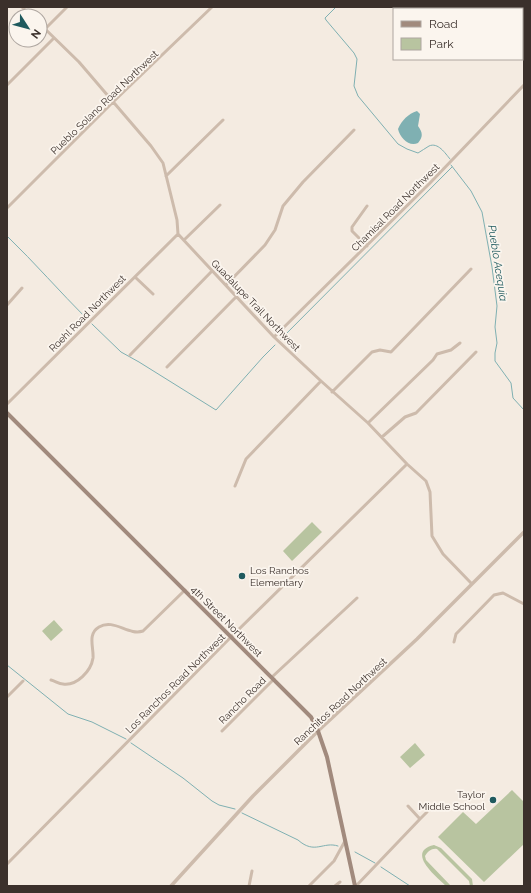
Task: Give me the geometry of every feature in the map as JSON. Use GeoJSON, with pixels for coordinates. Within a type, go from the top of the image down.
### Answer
{"type":"FeatureCollection","features":[{"type":"Feature","properties":{"kind":"main road","name":"4th Street Northwest"},"geometry":{"type":"LineString","coordinates":[[7,413],[311,717],[318,731],[328,762],[356,886]]}},
{"type":"Feature","properties":{"kind":"street"},"geometry":{"type":"LineString","coordinates":[[48,26],[67,7]]}},
{"type":"Feature","properties":{"kind":"street","name":"Pueblo Solano Road Northwest"},"geometry":{"type":"LineString","coordinates":[[7,208],[113,102],[212,7]]}},
{"type":"Feature","properties":{"kind":"street"},"geometry":{"type":"LineString","coordinates":[[48,32],[79,62],[151,146],[162,163],[177,220],[178,234]]}},
{"type":"Feature","properties":{"kind":"street"},"geometry":{"type":"LineString","coordinates":[[7,85],[54,38]]}},
{"type":"Feature","properties":{"kind":"street","name":"Chamisal Road Northwest"},"geometry":{"type":"LineString","coordinates":[[274,337],[430,183],[524,85]]}},
{"type":"Feature","properties":{"kind":"street"},"geometry":{"type":"LineString","coordinates":[[166,176],[223,120]]}},
{"type":"Feature","properties":{"kind":"street"},"geometry":{"type":"LineString","coordinates":[[226,285],[265,245],[275,230],[283,206],[303,182],[354,130]]}},
{"type":"Feature","properties":{"kind":"street"},"geometry":{"type":"LineString","coordinates":[[184,240],[220,205]]}},
{"type":"Feature","properties":{"kind":"street"},"geometry":{"type":"LineString","coordinates":[[367,206],[352,227],[352,231],[367,246]]}},
{"type":"Feature","properties":{"kind":"street","name":"Guadalupe Trail Northwest"},"geometry":{"type":"LineString","coordinates":[[178,234],[274,337],[332,392],[368,423],[407,464],[426,481],[430,492],[432,536],[443,554],[472,583]]}},
{"type":"Feature","properties":{"kind":"street","name":"Roehl Road Northwest"},"geometry":{"type":"LineString","coordinates":[[7,404],[178,234]]}},
{"type":"Feature","properties":{"kind":"street"},"geometry":{"type":"LineString","coordinates":[[332,392],[372,352],[380,350],[391,352],[470,269]]}},
{"type":"Feature","properties":{"kind":"street"},"geometry":{"type":"LineString","coordinates":[[130,355],[212,271]]}},
{"type":"Feature","properties":{"kind":"street"},"geometry":{"type":"LineString","coordinates":[[135,277],[152,294]]}},
{"type":"Feature","properties":{"kind":"street"},"geometry":{"type":"LineString","coordinates":[[7,305],[22,288]]}},
{"type":"Feature","properties":{"kind":"street"},"geometry":{"type":"LineString","coordinates":[[167,367],[236,297]]}},
{"type":"Feature","properties":{"kind":"street"},"geometry":{"type":"LineString","coordinates":[[368,423],[433,360],[437,354],[451,350],[460,343]]}},
{"type":"Feature","properties":{"kind":"street"},"geometry":{"type":"LineString","coordinates":[[382,437],[404,417],[416,414],[476,352]]}},
{"type":"Feature","properties":{"kind":"street"},"geometry":{"type":"LineString","coordinates":[[235,486],[246,459],[321,381]]}},
{"type":"Feature","properties":{"kind":"street","name":"Los Ranchos Road Northwest"},"geometry":{"type":"LineString","coordinates":[[7,864],[232,637],[407,464]]}},
{"type":"Feature","properties":{"kind":"street","name":"Ranchitos Road Northwest"},"geometry":{"type":"LineString","coordinates":[[171,886],[253,796],[318,731],[400,655],[524,532]]}},
{"type":"Feature","properties":{"kind":"street"},"geometry":{"type":"LineString","coordinates":[[51,680],[63,684],[73,682],[86,673],[93,658],[91,642],[93,635],[95,630],[100,626],[109,624],[135,632],[143,631],[185,590]]}},
{"type":"Feature","properties":{"kind":"street"},"geometry":{"type":"LineString","coordinates":[[454,642],[456,634],[494,595],[503,593],[524,604]]}},
{"type":"Feature","properties":{"kind":"street","name":"Rancho Road"},"geometry":{"type":"LineString","coordinates":[[222,731],[273,678],[357,598]]}},
{"type":"Feature","properties":{"kind":"street"},"geometry":{"type":"LineString","coordinates":[[7,697],[23,681]]}},
{"type":"Feature","properties":{"kind":"street"},"geometry":{"type":"LineString","coordinates":[[408,806],[420,819]]}},
{"type":"Feature","properties":{"kind":"street"},"geometry":{"type":"LineString","coordinates":[[356,886],[427,812]]}},
{"type":"Feature","properties":{"kind":"street"},"geometry":{"type":"LineString","coordinates":[[309,886],[334,861],[345,841]]}},
{"type":"Feature","properties":{"kind":"street"},"geometry":{"type":"LineString","coordinates":[[249,886],[252,871]]}},
{"type":"Feature","properties":{"kind":"street"},"geometry":{"type":"LineString","coordinates":[[335,886],[340,882]]}},
{"type":"Feature","properties":{"kind":"green space"},"geometry":{"type":"Polygon","coordinates":[[[312,522],[322,532],[292,561],[283,551],[312,522]]]}},
{"type":"Feature","properties":{"kind":"green space"},"geometry":{"type":"Polygon","coordinates":[[[54,620],[63,630],[51,641],[42,631],[54,620]]]}},
{"type":"Feature","properties":{"kind":"green space"},"geometry":{"type":"Polygon","coordinates":[[[415,743],[425,755],[410,768],[400,757],[415,743]]]}},
{"type":"Feature","properties":{"kind":"green space"},"geometry":{"type":"Polygon","coordinates":[[[512,790],[524,802],[524,844],[484,882],[438,837],[463,812],[476,824],[512,790]]]}},
{"type":"Feature","properties":{"kind":"green space"},"geometry":{"type":"Polygon","coordinates":[[[434,845],[441,848],[472,879],[473,886],[470,886],[469,881],[437,849],[432,849],[427,853],[425,856],[426,860],[451,886],[446,886],[431,871],[423,859],[422,853],[426,848],[434,845]]]}},
{"type":"Feature","properties":{"kind":"water"},"geometry":{"type":"Polygon","coordinates":[[[417,111],[420,114],[418,126],[422,133],[422,137],[418,143],[411,144],[405,141],[398,129],[406,118],[417,111]]]}},
{"type":"Feature","properties":{"kind":"waterway"},"geometry":{"type":"LineString","coordinates":[[336,7],[325,18],[354,53],[357,59],[354,86],[358,96],[398,144],[418,153],[432,145],[441,149],[450,159]]}},
{"type":"Feature","properties":{"kind":"waterway","name":"Pueblo Acequia"},"geometry":{"type":"LineString","coordinates":[[451,165],[471,191],[482,212],[492,267],[497,306],[495,327],[497,343],[495,361],[511,383],[513,398],[524,410]]}},
{"type":"Feature","properties":{"kind":"waterway"},"geometry":{"type":"LineString","coordinates":[[281,339],[452,167]]}},
{"type":"Feature","properties":{"kind":"waterway"},"geometry":{"type":"LineString","coordinates":[[7,236],[87,319]]}},
{"type":"Feature","properties":{"kind":"waterway"},"geometry":{"type":"LineString","coordinates":[[92,324],[121,352],[216,410],[275,345]]}},
{"type":"Feature","properties":{"kind":"waterway"},"geometry":{"type":"LineString","coordinates":[[7,665],[68,714],[92,722],[126,739]]}},
{"type":"Feature","properties":{"kind":"waterway"},"geometry":{"type":"LineString","coordinates":[[131,743],[183,778],[212,801],[219,805],[235,809]]}},
{"type":"Feature","properties":{"kind":"waterway"},"geometry":{"type":"LineString","coordinates":[[242,813],[298,840],[309,847],[328,845],[338,846]]}},
{"type":"Feature","properties":{"kind":"waterway"},"geometry":{"type":"LineString","coordinates":[[355,852],[375,863]]}},
{"type":"Feature","properties":{"kind":"waterway"},"geometry":{"type":"LineString","coordinates":[[381,867],[410,886]]}},
{"type":"Feature","properties":{"kind":"place","name":"Los Ranchos Elementary"},"geometry":{"type":"Point","coordinates":[242,576]}},
{"type":"Feature","properties":{"kind":"place","name":"Taylor Middle School"},"geometry":{"type":"Point","coordinates":[493,800]}}]}
